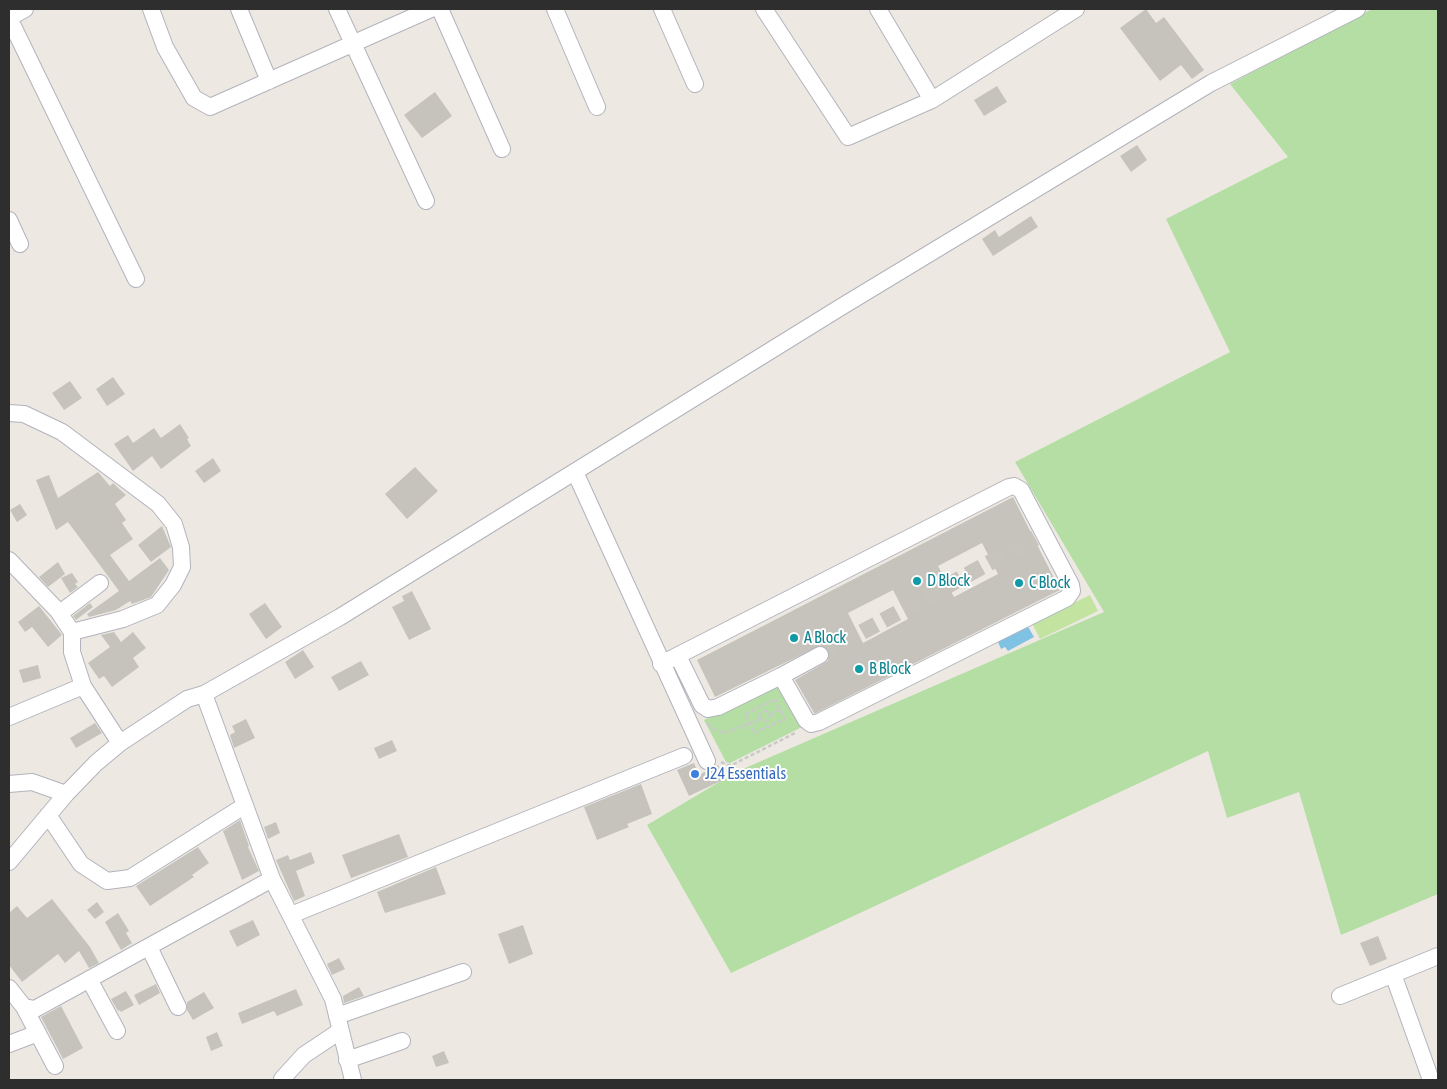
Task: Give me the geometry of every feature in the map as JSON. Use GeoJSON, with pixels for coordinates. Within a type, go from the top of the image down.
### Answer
{"type":"FeatureCollection","features":[{"type":"Feature","properties":{"kind":"street"},"geometry":{"type":"LineString","coordinates":[[25,9],[9,18],[136,279]]}},
{"type":"Feature","properties":{"kind":"street"},"geometry":{"type":"LineString","coordinates":[[151,9],[165,47],[194,98],[203,105],[210,107],[431,9]]}},
{"type":"Feature","properties":{"kind":"street"},"geometry":{"type":"LineString","coordinates":[[239,9],[269,81]]}},
{"type":"Feature","properties":{"kind":"street"},"geometry":{"type":"LineString","coordinates":[[337,9],[426,201]]}},
{"type":"Feature","properties":{"kind":"street"},"geometry":{"type":"LineString","coordinates":[[440,9],[502,149]]}},
{"type":"Feature","properties":{"kind":"street"},"geometry":{"type":"LineString","coordinates":[[555,9],[597,107]]}},
{"type":"Feature","properties":{"kind":"street"},"geometry":{"type":"LineString","coordinates":[[662,9],[695,84]]}},
{"type":"Feature","properties":{"kind":"street"},"geometry":{"type":"LineString","coordinates":[[764,9],[848,137],[932,100],[1076,9]]}},
{"type":"Feature","properties":{"kind":"street"},"geometry":{"type":"LineString","coordinates":[[878,9],[932,100]]}},
{"type":"Feature","properties":{"kind":"street"},"geometry":{"type":"LineString","coordinates":[[9,862],[66,794],[96,763],[120,743],[187,699],[204,694],[340,617],[841,307],[1211,83],[1357,9]]}},
{"type":"Feature","properties":{"kind":"street"},"geometry":{"type":"LineString","coordinates":[[9,220],[20,244]]}},
{"type":"Feature","properties":{"kind":"street"},"geometry":{"type":"LineString","coordinates":[[9,413],[24,414],[62,432],[158,504],[174,524],[181,547],[182,567],[173,585],[157,605],[123,619],[72,632]]}},
{"type":"Feature","properties":{"kind":"street"},"geometry":{"type":"LineString","coordinates":[[575,472],[661,664],[714,761]]}},
{"type":"Feature","properties":{"kind":"street"},"geometry":{"type":"LineString","coordinates":[[661,664],[1009,487],[1021,490],[1039,536],[1071,585],[1072,591],[1067,598],[819,722],[811,724],[806,720],[781,676]]}},
{"type":"Feature","properties":{"kind":"street"},"geometry":{"type":"LineString","coordinates":[[9,560],[60,613],[72,632],[72,652],[83,686],[120,743]]}},
{"type":"Feature","properties":{"kind":"street"},"geometry":{"type":"LineString","coordinates":[[60,613],[100,583]]}},
{"type":"Feature","properties":{"kind":"street"},"geometry":{"type":"LineString","coordinates":[[678,656],[702,704],[708,709],[718,707],[820,655]]}},
{"type":"Feature","properties":{"kind":"street"},"geometry":{"type":"LineString","coordinates":[[670,682],[687,674]]}},
{"type":"Feature","properties":{"kind":"street"},"geometry":{"type":"LineString","coordinates":[[9,717],[83,686]]}},
{"type":"Feature","properties":{"kind":"street"},"geometry":{"type":"LineString","coordinates":[[204,694],[272,879],[321,972],[333,999],[353,1080]]}},
{"type":"Feature","properties":{"kind":"street"},"geometry":{"type":"LineString","coordinates":[[291,915],[684,756]]}},
{"type":"Feature","properties":{"kind":"street"},"geometry":{"type":"LineString","coordinates":[[9,784],[32,782],[66,794]]}},
{"type":"Feature","properties":{"kind":"street"},"geometry":{"type":"LineString","coordinates":[[48,815],[81,864],[106,881],[130,878],[244,806]]}},
{"type":"Feature","properties":{"kind":"street"},"geometry":{"type":"LineString","coordinates":[[24,1007],[35,1009],[272,879]]}},
{"type":"Feature","properties":{"kind":"street"},"geometry":{"type":"LineString","coordinates":[[149,947],[178,1007]]}},
{"type":"Feature","properties":{"kind":"street"},"geometry":{"type":"LineString","coordinates":[[1340,996],[1438,956]]}},
{"type":"Feature","properties":{"kind":"street"},"geometry":{"type":"LineString","coordinates":[[282,1079],[304,1055],[338,1024],[463,972]]}},
{"type":"Feature","properties":{"kind":"street"},"geometry":{"type":"LineString","coordinates":[[1393,974],[1431,1080]]}},
{"type":"Feature","properties":{"kind":"street"},"geometry":{"type":"LineString","coordinates":[[89,979],[117,1031]]}},
{"type":"Feature","properties":{"kind":"street"},"geometry":{"type":"LineString","coordinates":[[9,988],[24,1007],[55,1066]]}},
{"type":"Feature","properties":{"kind":"street"},"geometry":{"type":"LineString","coordinates":[[9,1044],[38,1033]]}},
{"type":"Feature","properties":{"kind":"street"},"geometry":{"type":"LineString","coordinates":[[347,1060],[402,1041]]}},
{"type":"Feature","properties":{"kind":"path"},"geometry":{"type":"LineString","coordinates":[[775,699],[781,709],[785,718],[755,734],[749,724],[746,713],[775,699]]}},
{"type":"Feature","properties":{"kind":"path"},"geometry":{"type":"LineString","coordinates":[[702,704],[700,717],[704,726],[708,724],[716,730],[725,733],[761,719],[767,721],[770,714]]}},
{"type":"Feature","properties":{"kind":"path"},"geometry":{"type":"LineString","coordinates":[[761,719],[762,712],[770,714],[781,709]]}},
{"type":"Feature","properties":{"kind":"path"},"geometry":{"type":"LineString","coordinates":[[714,761],[728,766],[732,765],[806,728]]}},
{"type":"Feature","properties":{"kind":"green space"},"geometry":{"type":"Polygon","coordinates":[[[1372,9],[1438,9],[1438,894],[1341,935],[1299,792],[1227,818],[1208,751],[731,973],[647,825],[736,772],[1104,612],[1015,462],[1230,352],[1166,219],[1288,157],[1230,84],[1372,9]]]}},
{"type":"Feature","properties":{"kind":"green space"},"geometry":{"type":"Polygon","coordinates":[[[1090,595],[1098,611],[1040,639],[1032,623],[1090,595]]]}},
{"type":"Feature","properties":{"kind":"green space"},"geometry":{"type":"Polygon","coordinates":[[[772,686],[781,688],[804,726],[730,763],[726,762],[704,720],[772,686]]]}},
{"type":"Feature","properties":{"kind":"water"},"geometry":{"type":"Polygon","coordinates":[[[1027,625],[1034,637],[1008,651],[1005,647],[1001,649],[998,642],[1027,625]]]}},
{"type":"Feature","properties":{"kind":"building"},"geometry":{"type":"Polygon","coordinates":[[[1146,9],[1156,23],[1164,17],[1204,70],[1192,79],[1181,65],[1160,81],[1120,28],[1146,9]]]}},
{"type":"Feature","properties":{"kind":"building"},"geometry":{"type":"Polygon","coordinates":[[[997,86],[1007,102],[984,116],[974,100],[997,86]]]}},
{"type":"Feature","properties":{"kind":"building"},"geometry":{"type":"Polygon","coordinates":[[[435,92],[452,116],[422,138],[404,115],[435,92]]]}},
{"type":"Feature","properties":{"kind":"building"},"geometry":{"type":"Polygon","coordinates":[[[1137,145],[1147,160],[1131,172],[1120,156],[1137,145]]]}},
{"type":"Feature","properties":{"kind":"building"},"geometry":{"type":"Polygon","coordinates":[[[1031,216],[1038,227],[993,256],[982,239],[995,230],[999,237],[1031,216]]]}},
{"type":"Feature","properties":{"kind":"building"},"geometry":{"type":"Polygon","coordinates":[[[113,377],[125,394],[107,406],[96,389],[113,377]]]}},
{"type":"Feature","properties":{"kind":"building"},"geometry":{"type":"Polygon","coordinates":[[[70,381],[82,398],[64,410],[52,393],[70,381]]]}},
{"type":"Feature","properties":{"kind":"building"},"geometry":{"type":"Polygon","coordinates":[[[180,424],[189,438],[187,439],[191,446],[161,469],[152,456],[133,471],[114,444],[128,435],[133,443],[154,428],[161,438],[180,424]]]}},
{"type":"Feature","properties":{"kind":"building"},"geometry":{"type":"Polygon","coordinates":[[[213,458],[221,471],[204,483],[195,471],[213,458]]]}},
{"type":"Feature","properties":{"kind":"building"},"geometry":{"type":"Polygon","coordinates":[[[415,467],[438,491],[407,519],[385,494],[415,467]]]}},
{"type":"Feature","properties":{"kind":"building"},"geometry":{"type":"Polygon","coordinates":[[[98,472],[110,486],[113,483],[126,495],[115,504],[126,520],[122,523],[133,539],[110,555],[129,581],[160,558],[169,570],[151,597],[132,604],[130,601],[116,610],[89,617],[87,614],[119,591],[68,522],[56,530],[36,480],[49,475],[58,498],[98,472]]]}},
{"type":"Feature","properties":{"kind":"building"},"geometry":{"type":"Polygon","coordinates":[[[1013,497],[1060,590],[816,713],[814,713],[795,680],[828,661],[829,651],[821,645],[715,697],[697,660],[1013,497]],[[982,543],[938,566],[954,597],[998,574],[982,543]],[[893,590],[848,613],[863,643],[908,619],[893,590]]]}},
{"type":"Feature","properties":{"kind":"building"},"geometry":{"type":"Polygon","coordinates":[[[20,504],[27,515],[17,522],[10,510],[20,504]]]}},
{"type":"Feature","properties":{"kind":"building"},"geometry":{"type":"Polygon","coordinates":[[[162,526],[171,547],[151,562],[138,545],[162,526]]]}},
{"type":"Feature","properties":{"kind":"building"},"geometry":{"type":"Polygon","coordinates":[[[58,562],[65,574],[48,587],[39,577],[58,562]]]}},
{"type":"Feature","properties":{"kind":"building"},"geometry":{"type":"Polygon","coordinates":[[[72,573],[78,582],[75,584],[78,587],[70,593],[61,578],[72,573]]]}},
{"type":"Feature","properties":{"kind":"building"},"geometry":{"type":"Polygon","coordinates":[[[412,591],[431,629],[409,640],[392,607],[404,601],[402,596],[412,591]]]}},
{"type":"Feature","properties":{"kind":"building"},"geometry":{"type":"Polygon","coordinates":[[[90,603],[93,607],[76,620],[73,616],[90,603]]]}},
{"type":"Feature","properties":{"kind":"building"},"geometry":{"type":"Polygon","coordinates":[[[265,603],[282,627],[266,639],[249,614],[265,603]]]}},
{"type":"Feature","properties":{"kind":"building"},"geometry":{"type":"Polygon","coordinates":[[[39,606],[62,635],[48,647],[32,627],[25,632],[18,622],[39,606]]]}},
{"type":"Feature","properties":{"kind":"building"},"geometry":{"type":"Polygon","coordinates":[[[114,632],[121,642],[133,632],[146,648],[133,658],[139,667],[112,687],[104,676],[99,679],[88,663],[110,647],[101,635],[114,632]]]}},
{"type":"Feature","properties":{"kind":"building"},"geometry":{"type":"Polygon","coordinates":[[[303,650],[314,667],[295,679],[285,662],[303,650]]]}},
{"type":"Feature","properties":{"kind":"building"},"geometry":{"type":"Polygon","coordinates":[[[361,661],[369,675],[339,691],[331,677],[361,661]]]}},
{"type":"Feature","properties":{"kind":"building"},"geometry":{"type":"Polygon","coordinates":[[[38,665],[41,678],[23,683],[19,670],[38,665]]]}},
{"type":"Feature","properties":{"kind":"building"},"geometry":{"type":"Polygon","coordinates":[[[246,719],[255,738],[234,748],[230,735],[235,732],[232,726],[246,719]]]}},
{"type":"Feature","properties":{"kind":"building"},"geometry":{"type":"Polygon","coordinates":[[[95,723],[102,733],[76,748],[70,738],[95,723]]]}},
{"type":"Feature","properties":{"kind":"building"},"geometry":{"type":"Polygon","coordinates":[[[392,740],[397,751],[379,759],[374,748],[392,740]]]}},
{"type":"Feature","properties":{"kind":"building"},"geometry":{"type":"Polygon","coordinates":[[[694,763],[699,775],[718,765],[725,779],[689,796],[677,770],[694,763]]]}},
{"type":"Feature","properties":{"kind":"building"},"geometry":{"type":"Polygon","coordinates":[[[641,784],[652,814],[627,824],[629,827],[597,840],[584,807],[641,784]]]}},
{"type":"Feature","properties":{"kind":"building"},"geometry":{"type":"Polygon","coordinates":[[[240,820],[248,847],[259,871],[242,880],[223,831],[240,820]]]}},
{"type":"Feature","properties":{"kind":"building"},"geometry":{"type":"Polygon","coordinates":[[[276,822],[280,833],[268,839],[264,827],[276,822]]]}},
{"type":"Feature","properties":{"kind":"building"},"geometry":{"type":"Polygon","coordinates":[[[399,834],[408,857],[351,878],[342,855],[399,834]]]}},
{"type":"Feature","properties":{"kind":"building"},"geometry":{"type":"Polygon","coordinates":[[[198,847],[209,863],[192,875],[194,877],[150,906],[136,886],[198,847]]]}},
{"type":"Feature","properties":{"kind":"building"},"geometry":{"type":"Polygon","coordinates":[[[311,852],[315,863],[296,871],[305,896],[294,901],[276,860],[288,855],[290,860],[311,852]]]}},
{"type":"Feature","properties":{"kind":"building"},"geometry":{"type":"Polygon","coordinates":[[[436,867],[446,894],[385,913],[377,892],[436,867]]]}},
{"type":"Feature","properties":{"kind":"building"},"geometry":{"type":"Polygon","coordinates":[[[52,899],[90,947],[99,963],[89,968],[79,951],[65,963],[58,954],[22,982],[9,965],[9,913],[17,906],[27,918],[52,899]]]}},
{"type":"Feature","properties":{"kind":"building"},"geometry":{"type":"Polygon","coordinates":[[[97,902],[104,912],[95,919],[87,910],[97,902]]]}},
{"type":"Feature","properties":{"kind":"building"},"geometry":{"type":"Polygon","coordinates":[[[118,913],[129,931],[126,933],[132,943],[121,950],[105,922],[118,913]]]}},
{"type":"Feature","properties":{"kind":"building"},"geometry":{"type":"Polygon","coordinates":[[[253,920],[260,935],[237,947],[229,931],[253,920]]]}},
{"type":"Feature","properties":{"kind":"building"},"geometry":{"type":"Polygon","coordinates":[[[523,925],[533,954],[509,964],[498,934],[523,925]]]}},
{"type":"Feature","properties":{"kind":"building"},"geometry":{"type":"Polygon","coordinates":[[[1378,936],[1387,959],[1370,966],[1360,943],[1378,936]]]}},
{"type":"Feature","properties":{"kind":"building"},"geometry":{"type":"Polygon","coordinates":[[[339,958],[345,969],[332,975],[327,964],[339,958]]]}},
{"type":"Feature","properties":{"kind":"building"},"geometry":{"type":"Polygon","coordinates":[[[156,984],[160,993],[139,1005],[134,995],[156,984]]]}},
{"type":"Feature","properties":{"kind":"building"},"geometry":{"type":"Polygon","coordinates":[[[359,987],[364,996],[344,1003],[343,996],[359,987]]]}},
{"type":"Feature","properties":{"kind":"building"},"geometry":{"type":"Polygon","coordinates":[[[296,989],[303,1005],[277,1016],[274,1011],[242,1024],[238,1013],[296,989]]]}},
{"type":"Feature","properties":{"kind":"building"},"geometry":{"type":"Polygon","coordinates":[[[126,991],[134,1005],[121,1012],[118,1011],[111,999],[126,991]]]}},
{"type":"Feature","properties":{"kind":"building"},"geometry":{"type":"Polygon","coordinates":[[[204,992],[214,1008],[193,1020],[187,1010],[187,1002],[204,992]]]}},
{"type":"Feature","properties":{"kind":"building"},"geometry":{"type":"Polygon","coordinates":[[[61,1006],[83,1048],[63,1059],[41,1017],[61,1006]]]}},
{"type":"Feature","properties":{"kind":"building"},"geometry":{"type":"Polygon","coordinates":[[[217,1032],[223,1046],[211,1051],[206,1037],[217,1032]]]}},
{"type":"Feature","properties":{"kind":"building"},"geometry":{"type":"Polygon","coordinates":[[[444,1051],[449,1063],[436,1067],[432,1056],[444,1051]]]}},
{"type":"Feature","properties":{"kind":"tunnel"},"geometry":{"type":"LineString","coordinates":[[820,655],[1035,538]]}},
{"type":"Feature","properties":{"kind":"place","name":"D Block"},"geometry":{"type":"Point","coordinates":[917,581]}},
{"type":"Feature","properties":{"kind":"place","name":"C Block"},"geometry":{"type":"Point","coordinates":[1019,583]}},
{"type":"Feature","properties":{"kind":"place","name":"A Block"},"geometry":{"type":"Point","coordinates":[794,638]}},
{"type":"Feature","properties":{"kind":"place","name":"B Block"},"geometry":{"type":"Point","coordinates":[859,669]}},
{"type":"Feature","properties":{"kind":"place","name":"J24 Essentials"},"geometry":{"type":"Point","coordinates":[695,774]}}]}
